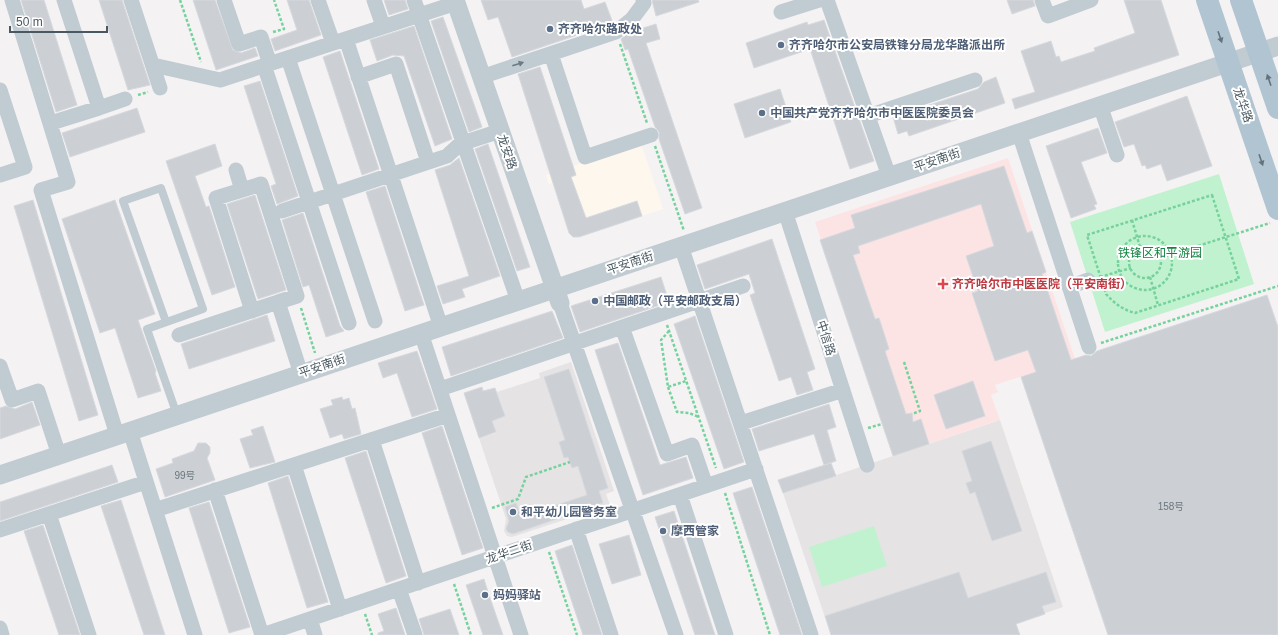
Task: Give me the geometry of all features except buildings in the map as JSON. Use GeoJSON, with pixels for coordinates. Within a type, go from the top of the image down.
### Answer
{"type":"FeatureCollection","features":[{"type":"Feature","properties":{"kind":"main road","name":"龙华路"},"geometry":{"type":"LineString","coordinates":[[1207,0],[1278,210]]}},
{"type":"Feature","properties":{"kind":"main road"},"geometry":{"type":"LineString","coordinates":[[1241,0],[1268,49],[1278,108]]}},
{"type":"Feature","properties":{"kind":"street"},"geometry":{"type":"LineString","coordinates":[[12,0],[68,182],[41,190],[123,433],[146,482],[195,635]]}},
{"type":"Feature","properties":{"kind":"street"},"geometry":{"type":"LineString","coordinates":[[64,0],[99,108]]}},
{"type":"Feature","properties":{"kind":"street"},"geometry":{"type":"LineString","coordinates":[[131,0],[160,88]]}},
{"type":"Feature","properties":{"kind":"street"},"geometry":{"type":"LineString","coordinates":[[224,0],[239,44],[261,37],[267,64],[309,202],[349,323]]}},
{"type":"Feature","properties":{"kind":"street"},"geometry":{"type":"LineString","coordinates":[[318,0],[358,77],[441,327]]}},
{"type":"Feature","properties":{"kind":"street"},"geometry":{"type":"LineString","coordinates":[[374,0],[383,26]]}},
{"type":"Feature","properties":{"kind":"street"},"geometry":{"type":"LineString","coordinates":[[414,0],[518,301]]}},
{"type":"Feature","properties":{"kind":"street"},"geometry":{"type":"LineString","coordinates":[[481,77],[616,32],[632,19],[644,2],[643,0]]}},
{"type":"Feature","properties":{"kind":"street"},"geometry":{"type":"LineString","coordinates":[[781,12],[819,0]]}},
{"type":"Feature","properties":{"kind":"street"},"geometry":{"type":"LineString","coordinates":[[827,0],[888,176]]}},
{"type":"Feature","properties":{"kind":"street"},"geometry":{"type":"LineString","coordinates":[[1042,0],[1048,16],[1091,0]]}},
{"type":"Feature","properties":{"kind":"street"},"geometry":{"type":"LineString","coordinates":[[153,65],[220,80],[455,1]]}},
{"type":"Feature","properties":{"kind":"street","name":"龙安路"},"geometry":{"type":"LineString","coordinates":[[455,1],[557,296]]}},
{"type":"Feature","properties":{"kind":"street","name":"平安南街"},"geometry":{"type":"LineString","coordinates":[[0,475],[518,301],[557,296],[682,246],[1268,49]]}},
{"type":"Feature","properties":{"kind":"street"},"geometry":{"type":"LineString","coordinates":[[551,54],[585,157],[651,135]]}},
{"type":"Feature","properties":{"kind":"street"},"geometry":{"type":"LineString","coordinates":[[288,58],[375,321]]}},
{"type":"Feature","properties":{"kind":"street"},"geometry":{"type":"LineString","coordinates":[[358,77],[396,64],[428,162]]}},
{"type":"Feature","properties":{"kind":"street"},"geometry":{"type":"LineString","coordinates":[[868,116],[975,80]]}},
{"type":"Feature","properties":{"kind":"street"},"geometry":{"type":"LineString","coordinates":[[0,90],[25,167],[0,175]]}},
{"type":"Feature","properties":{"kind":"street"},"geometry":{"type":"LineString","coordinates":[[51,124],[125,99]]}},
{"type":"Feature","properties":{"kind":"street"},"geometry":{"type":"LineString","coordinates":[[1100,106],[1116,155]]}},
{"type":"Feature","properties":{"kind":"street"},"geometry":{"type":"LineString","coordinates":[[282,211],[447,156],[463,143],[500,131]]}},
{"type":"Feature","properties":{"kind":"street"},"geometry":{"type":"LineString","coordinates":[[1019,133],[1089,347]]}},
{"type":"Feature","properties":{"kind":"street"},"geometry":{"type":"LineString","coordinates":[[236,170],[242,190]]}},
{"type":"Feature","properties":{"kind":"street"},"geometry":{"type":"LineString","coordinates":[[179,335],[252,311],[278,302],[297,296],[261,184],[216,198],[252,311]]}},
{"type":"Feature","properties":{"kind":"street","name":"中信路"},"geometry":{"type":"LineString","coordinates":[[785,211],[867,465]]}},
{"type":"Feature","properties":{"kind":"street"},"geometry":{"type":"LineString","coordinates":[[682,246],[811,635]]}},
{"type":"Feature","properties":{"kind":"street"},"geometry":{"type":"LineString","coordinates":[[1069,287],[1095,278]]}},
{"type":"Feature","properties":{"kind":"street"},"geometry":{"type":"LineString","coordinates":[[440,389],[743,286]]}},
{"type":"Feature","properties":{"kind":"street"},"geometry":{"type":"LineString","coordinates":[[557,296],[676,635]]}},
{"type":"Feature","properties":{"kind":"street"},"geometry":{"type":"LineString","coordinates":[[278,302],[301,374]]}},
{"type":"Feature","properties":{"kind":"street"},"geometry":{"type":"LineString","coordinates":[[622,327],[667,454],[692,445],[706,486]]}},
{"type":"Feature","properties":{"kind":"street"},"geometry":{"type":"LineString","coordinates":[[421,333],[522,635]]}},
{"type":"Feature","properties":{"kind":"street"},"geometry":{"type":"LineString","coordinates":[[0,366],[12,400],[38,391],[60,455]]}},
{"type":"Feature","properties":{"kind":"street"},"geometry":{"type":"LineString","coordinates":[[741,423],[843,390]]}},
{"type":"Feature","properties":{"kind":"street"},"geometry":{"type":"LineString","coordinates":[[155,510],[448,415]]}},
{"type":"Feature","properties":{"kind":"street"},"geometry":{"type":"LineString","coordinates":[[372,440],[418,583]]}},
{"type":"Feature","properties":{"kind":"street"},"geometry":{"type":"LineString","coordinates":[[294,465],[340,609]]}},
{"type":"Feature","properties":{"kind":"street","name":"龙华二街"},"geometry":{"type":"LineString","coordinates":[[262,635],[756,469]]}},
{"type":"Feature","properties":{"kind":"street"},"geometry":{"type":"LineString","coordinates":[[0,530],[146,482]]}},
{"type":"Feature","properties":{"kind":"street"},"geometry":{"type":"LineString","coordinates":[[215,490],[262,635]]}},
{"type":"Feature","properties":{"kind":"street"},"geometry":{"type":"LineString","coordinates":[[680,494],[726,635]]}},
{"type":"Feature","properties":{"kind":"street"},"geometry":{"type":"LineString","coordinates":[[49,514],[89,635]]}},
{"type":"Feature","properties":{"kind":"street"},"geometry":{"type":"LineString","coordinates":[[576,529],[611,635]]}},
{"type":"Feature","properties":{"kind":"street"},"geometry":{"type":"LineString","coordinates":[[399,589],[415,635]]}},
{"type":"Feature","properties":{"kind":"street"},"geometry":{"type":"LineString","coordinates":[[310,619],[315,635]]}},
{"type":"Feature","properties":{"kind":"street"},"geometry":{"type":"LineString","coordinates":[[0,628],[2,635]]}},
{"type":"Feature","properties":{"kind":"lane"},"geometry":{"type":"LineString","coordinates":[[166,322],[123,201],[161,188],[203,309],[147,329],[177,415]]}},
{"type":"Feature","properties":{"kind":"path"},"geometry":{"type":"LineString","coordinates":[[180,0],[206,77]]}},
{"type":"Feature","properties":{"kind":"path"},"geometry":{"type":"LineString","coordinates":[[261,37],[284,29],[274,0]]}},
{"type":"Feature","properties":{"kind":"path"},"geometry":{"type":"LineString","coordinates":[[125,99],[160,88]]}},
{"type":"Feature","properties":{"kind":"path"},"geometry":{"type":"LineString","coordinates":[[1212,195],[1239,279],[1134,313],[1126,310],[1112,301],[1095,278],[1087,235],[1132,220],[1212,195]]}},
{"type":"Feature","properties":{"kind":"path"},"geometry":{"type":"LineString","coordinates":[[1132,220],[1140,248]]}},
{"type":"Feature","properties":{"kind":"path"},"geometry":{"type":"LineString","coordinates":[[1160,258],[1278,221]]}},
{"type":"Feature","properties":{"kind":"path"},"geometry":{"type":"LineString","coordinates":[[1137,237],[1154,237],[1162,241],[1171,254],[1172,264],[1170,274],[1165,281],[1153,289],[1139,289],[1130,286],[1119,271],[1120,254],[1130,240],[1137,237]]}},
{"type":"Feature","properties":{"kind":"path"},"geometry":{"type":"LineString","coordinates":[[1140,248],[1152,248],[1156,251],[1160,258],[1159,270],[1150,277],[1141,278],[1136,275],[1131,268],[1131,257],[1133,252],[1140,248]]}},
{"type":"Feature","properties":{"kind":"path"},"geometry":{"type":"LineString","coordinates":[[1095,278],[1131,268]]}},
{"type":"Feature","properties":{"kind":"path"},"geometry":{"type":"LineString","coordinates":[[1150,277],[1158,305]]}},
{"type":"Feature","properties":{"kind":"path"},"geometry":{"type":"LineString","coordinates":[[1089,347],[1278,286]]}},
{"type":"Feature","properties":{"kind":"path"},"geometry":{"type":"LineString","coordinates":[[297,296],[320,367]]}},
{"type":"Feature","properties":{"kind":"path"},"geometry":{"type":"LineString","coordinates":[[669,331],[661,340],[668,387],[677,412],[689,413],[699,417]]}},
{"type":"Feature","properties":{"kind":"path"},"geometry":{"type":"LineString","coordinates":[[904,362],[920,411],[912,414]]}},
{"type":"Feature","properties":{"kind":"path"},"geometry":{"type":"LineString","coordinates":[[668,387],[686,381]]}},
{"type":"Feature","properties":{"kind":"path"},"geometry":{"type":"LineString","coordinates":[[480,512],[518,499],[526,478],[570,462]]}},
{"type":"Feature","properties":{"kind":"path"},"geometry":{"type":"LineString","coordinates":[[545,540],[577,635]]}},
{"type":"Feature","properties":{"kind":"path"},"geometry":{"type":"LineString","coordinates":[[450,572],[471,635]]}},
{"type":"Feature","properties":{"kind":"path"},"geometry":{"type":"LineString","coordinates":[[361,602],[372,635]]}},
{"type":"Feature","properties":{"kind":"shaded area"},"geometry":{"type":"Polygon","coordinates":[[[641,143],[663,209],[579,237],[573,237],[569,233],[552,183],[549,184],[546,175],[641,143]]]}},
{"type":"Feature","properties":{"kind":"shaded area","name":"齐齐哈尔市中医医院（平安南街）"},"geometry":{"type":"Polygon","coordinates":[[[1008,158],[1075,359],[995,385],[998,392],[991,395],[1000,420],[893,456],[815,222],[1008,158]]]}},
{"type":"Feature","properties":{"kind":"shaded area"},"geometry":{"type":"Polygon","coordinates":[[[571,362],[614,491],[606,494],[610,505],[512,537],[507,536],[504,531],[506,519],[479,438],[496,433],[492,421],[505,416],[497,392],[540,378],[539,373],[571,362]]]}},
{"type":"Feature","properties":{"kind":"shaded area"},"geometry":{"type":"Polygon","coordinates":[[[1000,420],[1063,607],[1022,621],[831,635],[783,493],[1000,420]]]}},
{"type":"Feature","properties":{"kind":"green space","name":"铁锋区和平游园"},"geometry":{"type":"Polygon","coordinates":[[[1219,174],[1254,284],[1105,332],[1070,222],[1219,174]]]}},
{"type":"Feature","properties":{"kind":"green space"},"geometry":{"type":"Polygon","coordinates":[[[874,526],[887,566],[822,587],[809,547],[874,526]]]}},
{"type":"Feature","properties":{"kind":"place","name":"齐齐哈尔路政处"},"geometry":{"type":"Point","coordinates":[550,29]}},
{"type":"Feature","properties":{"kind":"place","name":"齐齐哈尔市公安局铁锋分局龙华路派出所"},"geometry":{"type":"Point","coordinates":[781,45]}},
{"type":"Feature","properties":{"kind":"place","name":"中国共产党齐齐哈尔市中医医院委员会"},"geometry":{"type":"Point","coordinates":[762,113]}},
{"type":"Feature","properties":{"kind":"place","name":"齐齐哈尔市中医医院（平安南街）"},"geometry":{"type":"Point","coordinates":[943,284]}},
{"type":"Feature","properties":{"kind":"place","name":"中国邮政（平安邮政支局）"},"geometry":{"type":"Point","coordinates":[595,301]}},
{"type":"Feature","properties":{"kind":"place","name":"和平幼儿园警务室"},"geometry":{"type":"Point","coordinates":[513,512]}},
{"type":"Feature","properties":{"kind":"place","name":"摩西管家"},"geometry":{"type":"Point","coordinates":[663,531]}},
{"type":"Feature","properties":{"kind":"place","name":"妈妈驿站"},"geometry":{"type":"Point","coordinates":[485,595]}}]}
